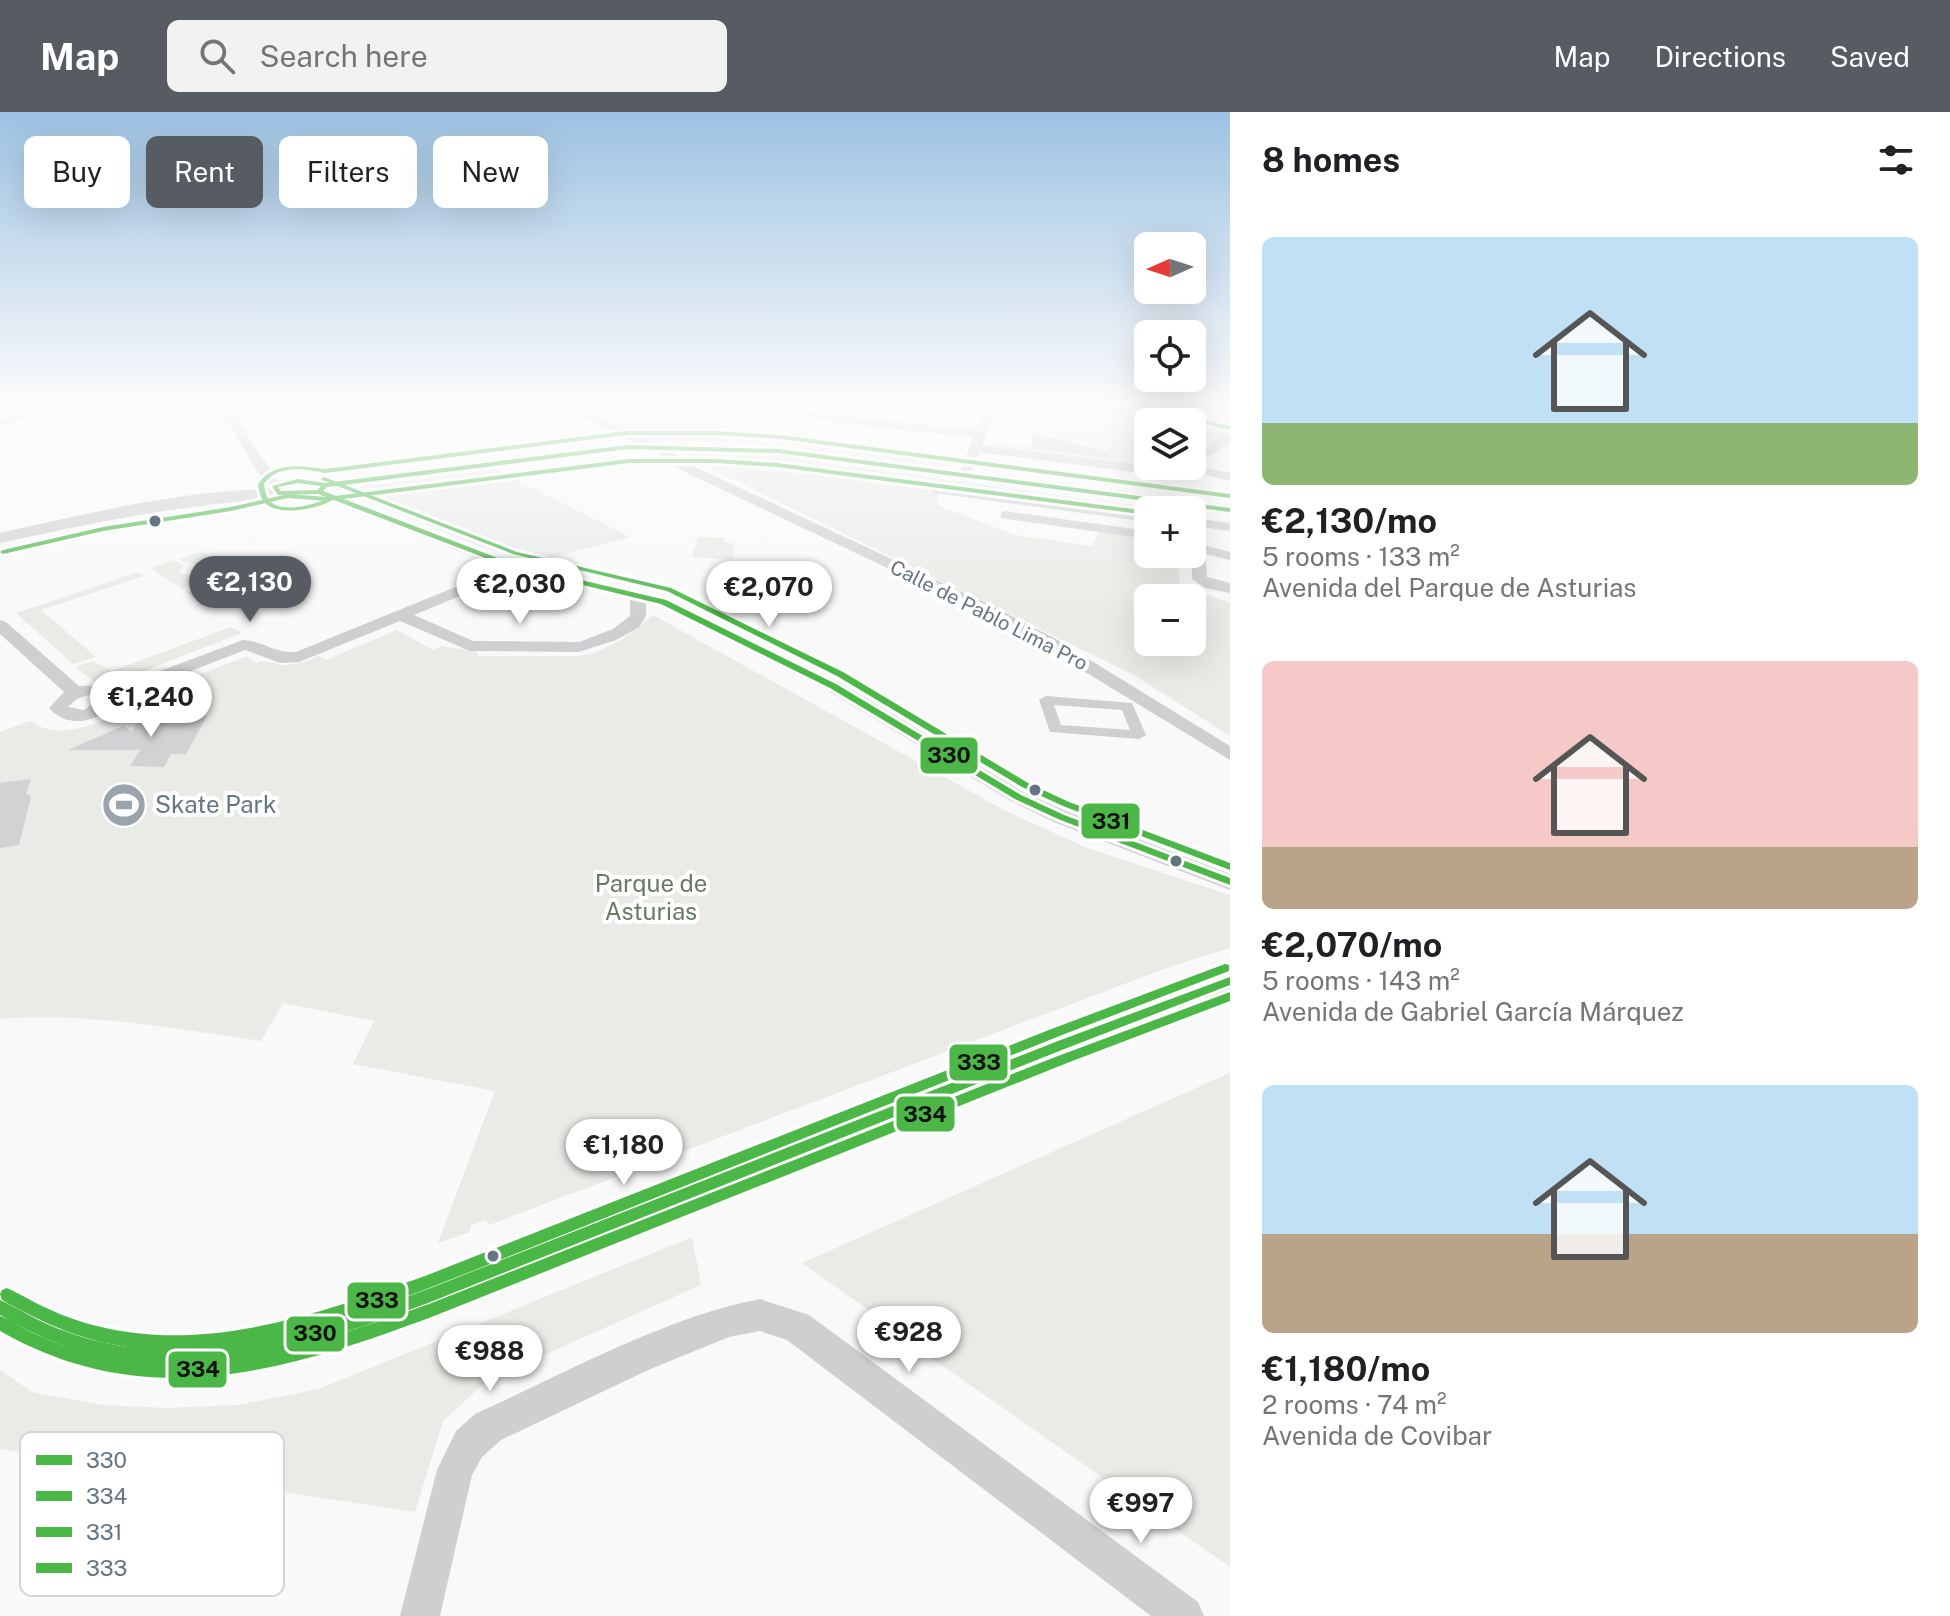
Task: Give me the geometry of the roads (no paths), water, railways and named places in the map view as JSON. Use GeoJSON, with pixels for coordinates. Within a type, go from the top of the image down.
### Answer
{"type":"FeatureCollection","features":[{"type":"Feature","properties":{"kind":"street"},"geometry":{"type":"LineString","coordinates":[[272,475],[278,484]]}},
{"type":"Feature","properties":{"kind":"street"},"geometry":{"type":"LineString","coordinates":[[0,538],[111,513],[229,495],[278,484],[322,488],[412,475]]}},
{"type":"Feature","properties":{"kind":"street","name":"Calle de Pablo Lima Pro"},"geometry":{"type":"LineString","coordinates":[[702,475],[984,608],[1050,643],[1230,754]]}},
{"type":"Feature","properties":{"kind":"street"},"geometry":{"type":"LineString","coordinates":[[958,475],[1134,508]]}},
{"type":"Feature","properties":{"kind":"street"},"geometry":{"type":"LineString","coordinates":[[322,488],[517,567],[637,594],[682,610],[833,686],[1018,797],[1130,845],[1230,882]]}},
{"type":"Feature","properties":{"kind":"street"},"geometry":{"type":"LineString","coordinates":[[939,490],[1134,516]]}},
{"type":"Feature","properties":{"kind":"street"},"geometry":{"type":"LineString","coordinates":[[1206,516],[1230,510]]}},
{"type":"Feature","properties":{"kind":"street"},"geometry":{"type":"LineString","coordinates":[[1006,515],[1134,533]]}},
{"type":"Feature","properties":{"kind":"street"},"geometry":{"type":"LineString","coordinates":[[1206,522],[1230,527]]}},
{"type":"Feature","properties":{"kind":"street"},"geometry":{"type":"LineString","coordinates":[[1206,548],[1230,556]]}},
{"type":"Feature","properties":{"kind":"street"},"geometry":{"type":"LineString","coordinates":[[0,625],[76,693],[59,704],[61,712],[72,716],[103,708],[110,696],[243,645],[254,646],[273,658],[299,657],[517,567]]}},
{"type":"Feature","properties":{"kind":"street"},"geometry":{"type":"LineString","coordinates":[[1199,568],[1200,579],[1210,585],[1230,588]]}},
{"type":"Feature","properties":{"kind":"street"},"geometry":{"type":"LineString","coordinates":[[402,616],[470,646],[579,647],[593,644],[634,623],[639,616],[637,594]]}},
{"type":"Feature","properties":{"kind":"street"},"geometry":{"type":"LineString","coordinates":[[1046,700],[1127,706],[1139,735],[1055,729],[1046,700]]}},
{"type":"Feature","properties":{"kind":"street"},"geometry":{"type":"LineString","coordinates":[[1182,862],[1230,870]]}},
{"type":"Feature","properties":{"kind":"street"},"geometry":{"type":"LineString","coordinates":[[0,1307],[40,1332],[89,1349],[148,1358],[214,1354],[305,1337],[638,1215],[1230,981]]}},
{"type":"Feature","properties":{"kind":"street"},"geometry":{"type":"LineString","coordinates":[[420,1616],[455,1470],[469,1444],[488,1427],[650,1352],[729,1321],[760,1315],[797,1327],[1184,1616]]}},
{"type":"Feature","properties":{"kind":"place","name":"Skate Park"},"geometry":{"type":"Point","coordinates":[124,805]}},
{"type":"Feature","properties":{"kind":"park label","name":"Parque de Asturias"},"geometry":{"type":"Point","coordinates":[651,898]}}]}
